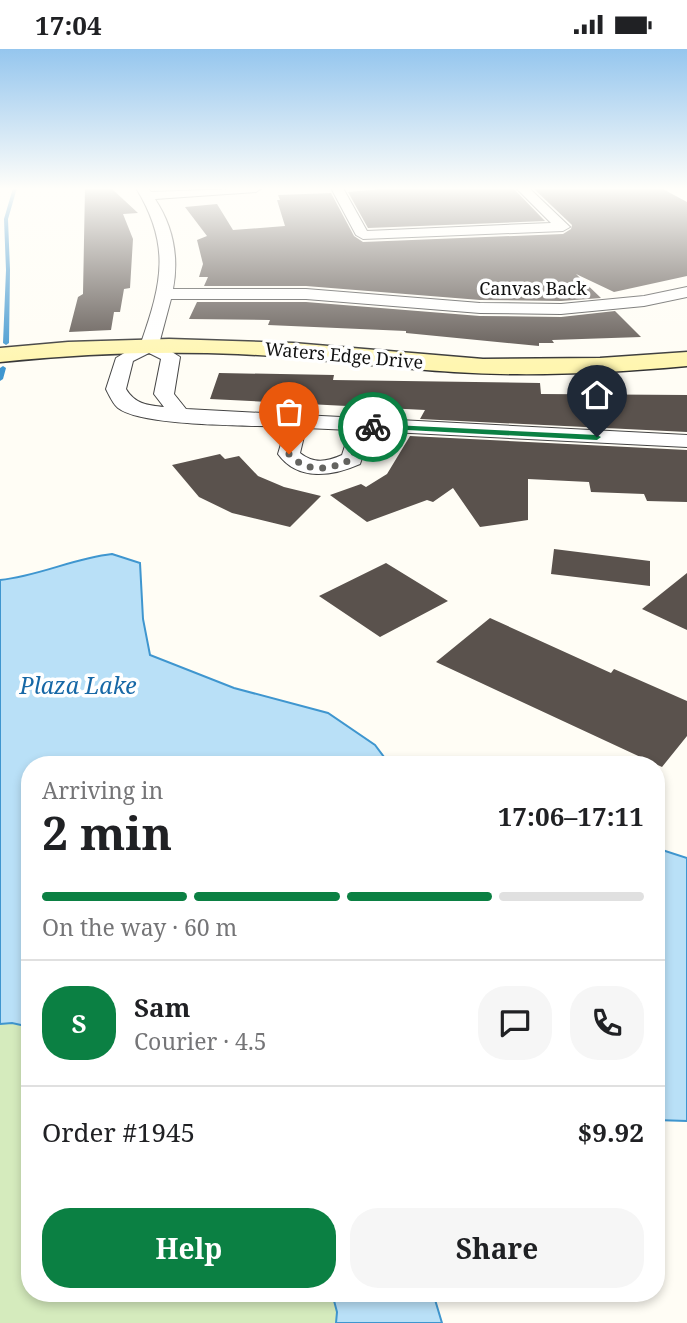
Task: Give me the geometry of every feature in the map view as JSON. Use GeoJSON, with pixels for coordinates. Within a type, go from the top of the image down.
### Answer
{"type":"FeatureCollection","features":[{"type":"Feature","properties":{"kind":"street"},"geometry":{"type":"LineString","coordinates":[[168,247],[167,294],[149,346],[125,358],[116,389],[124,403],[140,410],[180,415],[362,426],[687,441]]}},
{"type":"Feature","properties":{"kind":"street","name":"Canvas Back"},"geometry":{"type":"LineString","coordinates":[[167,294],[351,297],[502,311],[544,311],[634,305],[687,292]]}},
{"type":"Feature","properties":{"kind":"street"},"geometry":{"type":"LineString","coordinates":[[149,346],[171,357],[164,394],[180,415]]}},
{"type":"Feature","properties":{"kind":"street","name":"Waters Edge Drive"},"geometry":{"type":"LineString","coordinates":[[0,355],[149,346],[285,350],[418,362],[515,367],[598,366],[687,359]]}},
{"type":"Feature","properties":{"kind":"street"},"geometry":{"type":"LineString","coordinates":[[119,379],[166,379]]}},
{"type":"Feature","properties":{"kind":"street"},"geometry":{"type":"LineString","coordinates":[[297,422],[289,454],[297,463],[313,469],[337,467],[352,459],[362,426]]}},
{"type":"Feature","properties":{"kind":"green space"},"geometry":{"type":"Polygon","coordinates":[[[0,1024],[21,1025],[21,1302],[334,1302],[336,1323],[0,1323],[0,1024]]]}},
{"type":"Feature","properties":{"kind":"water","name":"Plaza Lake"},"geometry":{"type":"Polygon","coordinates":[[[112,554],[140,563],[143,619],[150,655],[234,688],[328,713],[375,745],[383,756],[21,756],[21,1025],[0,1024],[0,580],[29,575],[112,554]]]}},
{"type":"Feature","properties":{"kind":"water"},"geometry":{"type":"Polygon","coordinates":[[[665,851],[687,858],[687,1121],[665,1120],[665,851]]]}},
{"type":"Feature","properties":{"kind":"water"},"geometry":{"type":"Polygon","coordinates":[[[334,1302],[436,1302],[442,1323],[336,1323],[334,1302]]]}},
{"type":"Feature","properties":{"kind":"building"},"geometry":{"type":"Polygon","coordinates":[[[84,247],[132,247],[130,288],[124,289],[120,312],[114,312],[111,330],[69,332],[78,297],[83,294],[84,247]]]}},
{"type":"Feature","properties":{"kind":"building"},"geometry":{"type":"Polygon","coordinates":[[[199,247],[687,247],[687,276],[614,292],[576,274],[601,298],[561,301],[480,300],[306,286],[204,286],[208,277],[199,277],[203,264],[199,247]]]}},
{"type":"Feature","properties":{"kind":"building"},"geometry":{"type":"Polygon","coordinates":[[[197,302],[306,302],[480,316],[561,317],[615,311],[641,337],[552,340],[554,343],[539,343],[539,346],[406,331],[268,325],[270,320],[189,319],[197,302]]]}},
{"type":"Feature","properties":{"kind":"building"},"geometry":{"type":"Polygon","coordinates":[[[219,373],[334,375],[333,380],[540,383],[541,394],[687,395],[687,432],[420,419],[425,410],[210,399],[219,373]]]}},
{"type":"Feature","properties":{"kind":"building"},"geometry":{"type":"Polygon","coordinates":[[[410,436],[687,450],[687,502],[647,501],[644,494],[591,492],[589,482],[528,479],[528,520],[480,527],[453,488],[433,502],[427,500],[367,522],[330,495],[361,484],[366,487],[387,474],[410,436]]]}},
{"type":"Feature","properties":{"kind":"building"},"geometry":{"type":"Polygon","coordinates":[[[220,454],[225,459],[239,456],[258,476],[284,487],[321,496],[290,527],[232,513],[199,497],[172,465],[220,454]]]}},
{"type":"Feature","properties":{"kind":"building"},"geometry":{"type":"Polygon","coordinates":[[[554,549],[650,561],[650,586],[551,574],[554,549]]]}},
{"type":"Feature","properties":{"kind":"building"},"geometry":{"type":"Polygon","coordinates":[[[386,563],[448,601],[380,637],[319,596],[386,563]]]}},
{"type":"Feature","properties":{"kind":"building"},"geometry":{"type":"Polygon","coordinates":[[[687,573],[687,630],[642,609],[687,573]]]}},
{"type":"Feature","properties":{"kind":"building"},"geometry":{"type":"Polygon","coordinates":[[[490,618],[611,673],[614,669],[687,701],[687,736],[665,763],[665,756],[638,756],[436,662],[490,618]]]}},
{"type":"Feature","properties":{"kind":"waterway"},"geometry":{"type":"LineString","coordinates":[[6,343],[7,247]]}},
{"type":"Feature","properties":{"kind":"waterway"},"geometry":{"type":"LineString","coordinates":[[0,379],[3,368]]}},
{"type":"Feature","properties":{"kind":"way so far"},"geometry":{"type":"LineString","coordinates":[[289,454],[297,463],[313,469],[337,467],[352,459],[362,426],[373,427]]}},
{"type":"Feature","properties":{"kind":"route"},"geometry":{"type":"LineString","coordinates":[[373,427],[597,437]]}}]}
